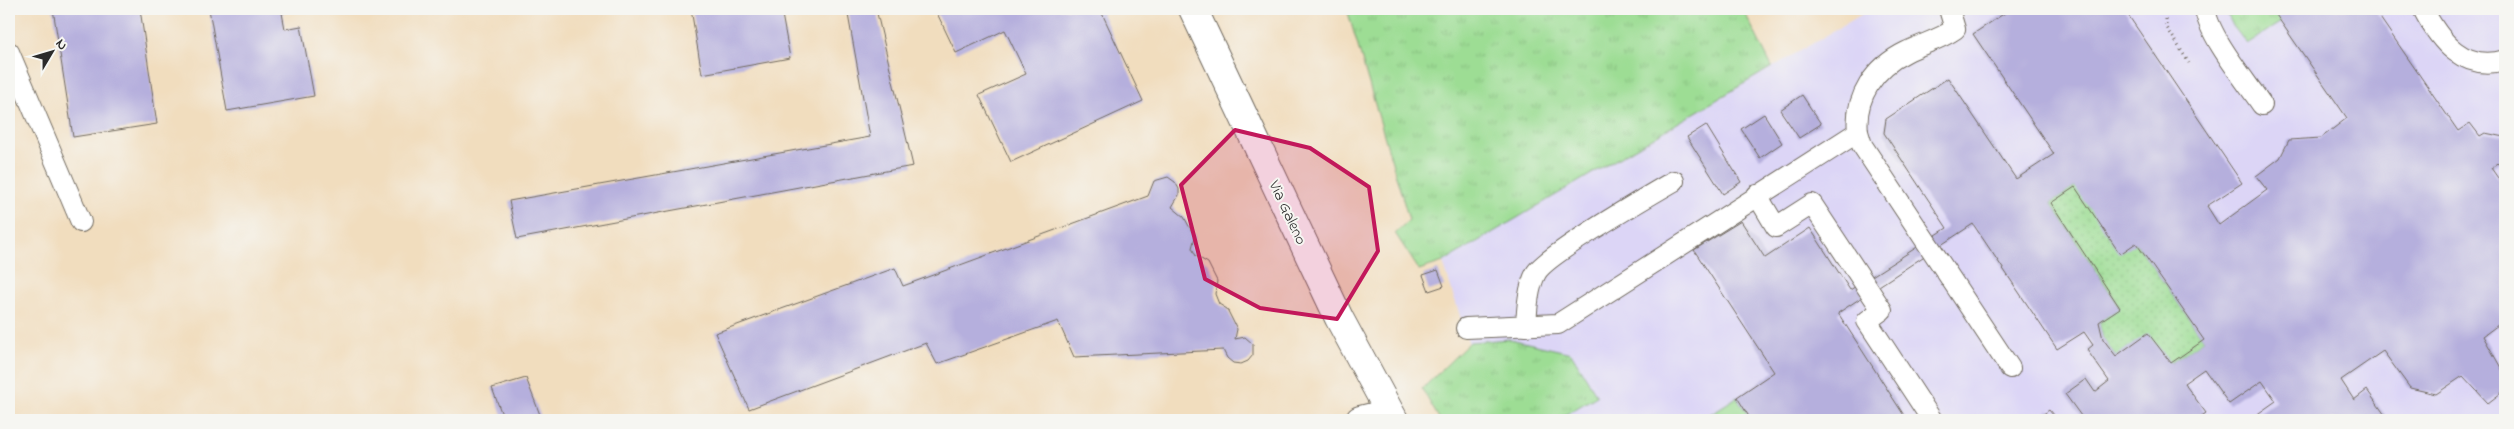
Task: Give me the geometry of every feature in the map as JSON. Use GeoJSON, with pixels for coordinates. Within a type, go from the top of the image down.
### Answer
{"type":"FeatureCollection","features":[{"type":"Feature","properties":{"kind":"main road","name":"Via Galeno"},"geometry":{"type":"LineString","coordinates":[[1193,9],[1339,318],[1392,416],[1360,420]]}},
{"type":"Feature","properties":{"kind":"lane"},"geometry":{"type":"LineString","coordinates":[[1949,9],[1955,29],[1890,61],[1869,83],[1859,104],[1856,119],[1858,132],[1862,145],[2010,368]]}},
{"type":"Feature","properties":{"kind":"lane"},"geometry":{"type":"LineString","coordinates":[[2205,9],[2206,18],[2218,39],[2262,105]]}},
{"type":"Feature","properties":{"kind":"lane"},"geometry":{"type":"LineString","coordinates":[[2423,9],[2438,34],[2460,57],[2480,63],[2505,60]]}},
{"type":"Feature","properties":{"kind":"lane"},"geometry":{"type":"LineString","coordinates":[[9,52],[81,222]]}},
{"type":"Feature","properties":{"kind":"lane"},"geometry":{"type":"LineString","coordinates":[[1466,328],[1558,324],[1756,195],[1858,132]]}},
{"type":"Feature","properties":{"kind":"lane"},"geometry":{"type":"LineString","coordinates":[[1526,326],[1528,302],[1536,272],[1554,256],[1674,180]]}},
{"type":"Feature","properties":{"kind":"lane"},"geometry":{"type":"LineString","coordinates":[[1756,195],[1776,227],[1812,204],[1882,310],[1867,321],[1932,420]]}},
{"type":"Feature","properties":{"kind":"path"},"geometry":{"type":"LineString","coordinates":[[2166,9],[2166,26],[2189,64]]}},
{"type":"Feature","properties":{"kind":"highlighted area"},"geometry":{"type":"Polygon","coordinates":[[[1235,130],[1310,148],[1369,187],[1378,251],[1337,319],[1260,308],[1205,279],[1181,185],[1235,130]]]}},
{"type":"Feature","properties":{"kind":"shaded area"},"geometry":{"type":"Polygon","coordinates":[[[1871,9],[2505,9],[2505,420],[1493,420],[1443,262],[1871,9]]]}},
{"type":"Feature","properties":{"kind":"green space"},"geometry":{"type":"Polygon","coordinates":[[[1347,9],[1743,9],[1772,67],[1443,262],[1419,270],[1395,233],[1409,220],[1347,9]]]}},
{"type":"Feature","properties":{"kind":"green space"},"geometry":{"type":"Polygon","coordinates":[[[2225,9],[2272,9],[2281,22],[2247,44],[2233,26],[2225,9]]]}},
{"type":"Feature","properties":{"kind":"green space"},"geometry":{"type":"Polygon","coordinates":[[[2075,187],[2136,243],[2204,340],[2171,363],[2116,356],[2103,339],[2099,322],[2120,307],[2051,203],[2075,187]]]}},
{"type":"Feature","properties":{"kind":"green space"},"geometry":{"type":"Polygon","coordinates":[[[1510,339],[1571,353],[1597,396],[1556,420],[1440,420],[1422,389],[1470,342],[1510,339]]]}},
{"type":"Feature","properties":{"kind":"green space"},"geometry":{"type":"Polygon","coordinates":[[[1737,397],[1751,420],[1701,420],[1737,397]]]}},
{"type":"Feature","properties":{"kind":"building"},"geometry":{"type":"Polygon","coordinates":[[[53,9],[140,9],[157,124],[73,137],[53,9]]]}},
{"type":"Feature","properties":{"kind":"building"},"geometry":{"type":"Polygon","coordinates":[[[209,9],[304,9],[282,13],[285,29],[301,26],[314,96],[227,111],[209,9]]]}},
{"type":"Feature","properties":{"kind":"building"},"geometry":{"type":"Polygon","coordinates":[[[691,9],[781,9],[790,58],[702,74],[691,9]]]}},
{"type":"Feature","properties":{"kind":"building"},"geometry":{"type":"Polygon","coordinates":[[[847,9],[876,9],[913,166],[517,239],[509,201],[870,137],[847,9]]]}},
{"type":"Feature","properties":{"kind":"building"},"geometry":{"type":"Polygon","coordinates":[[[935,9],[1100,9],[1143,101],[1011,162],[979,95],[1026,74],[1005,30],[956,53],[935,9]]]}},
{"type":"Feature","properties":{"kind":"building"},"geometry":{"type":"Polygon","coordinates":[[[2011,9],[2124,9],[2242,183],[2207,206],[2219,225],[2267,190],[2256,176],[2280,158],[2289,140],[2321,138],[2347,118],[2272,9],[2374,9],[2458,131],[2470,123],[2480,136],[2485,133],[2505,137],[2504,159],[2491,168],[2505,188],[2505,334],[2498,325],[2483,336],[2505,375],[2505,390],[2488,403],[2463,376],[2436,394],[2410,388],[2383,351],[2341,380],[2354,400],[2367,390],[2385,415],[2377,420],[2249,420],[2276,401],[2262,381],[2229,404],[2204,369],[2184,383],[2206,413],[2196,420],[2084,420],[2065,394],[2086,379],[2095,392],[2109,381],[2087,350],[2093,345],[2084,332],[2057,349],[1973,224],[1838,313],[1907,420],[1751,420],[1737,397],[1774,372],[1694,250],[1741,221],[1765,258],[1810,228],[1850,290],[1947,228],[1884,133],[1886,119],[1948,78],[2016,179],[2054,154],[1973,34],[2011,9]],[[2075,187],[2051,203],[2120,308],[2099,322],[2103,339],[2116,356],[2148,333],[2171,363],[2204,340],[2136,243],[2120,254],[2075,187]]]}},
{"type":"Feature","properties":{"kind":"building"},"geometry":{"type":"Polygon","coordinates":[[[1802,95],[1821,124],[1799,138],[1780,110],[1802,95]]]}},
{"type":"Feature","properties":{"kind":"building"},"geometry":{"type":"Polygon","coordinates":[[[1764,114],[1782,143],[1760,158],[1741,129],[1764,114]]]}},
{"type":"Feature","properties":{"kind":"building"},"geometry":{"type":"Polygon","coordinates":[[[1706,125],[1741,182],[1723,194],[1687,137],[1706,125]]]}},
{"type":"Feature","properties":{"kind":"building"},"geometry":{"type":"Polygon","coordinates":[[[1168,177],[1175,182],[1179,189],[1179,195],[1172,207],[1184,217],[1195,237],[1192,248],[1196,256],[1208,263],[1217,281],[1215,294],[1219,304],[1227,309],[1237,329],[1235,339],[1245,337],[1253,344],[1253,355],[1248,361],[1241,364],[1233,363],[1227,358],[1223,350],[1074,357],[1058,321],[937,364],[926,343],[749,409],[715,333],[895,268],[903,286],[1148,196],[1154,181],[1168,177]]]}},
{"type":"Feature","properties":{"kind":"building"},"geometry":{"type":"Polygon","coordinates":[[[1438,270],[1444,286],[1429,291],[1423,275],[1438,270]]]}},
{"type":"Feature","properties":{"kind":"building"},"geometry":{"type":"Polygon","coordinates":[[[526,378],[542,420],[504,420],[492,388],[526,378]]]}},
{"type":"Feature","properties":{"kind":"building"},"geometry":{"type":"Polygon","coordinates":[[[2049,410],[2057,420],[2035,420],[2049,410]]]}}]}
